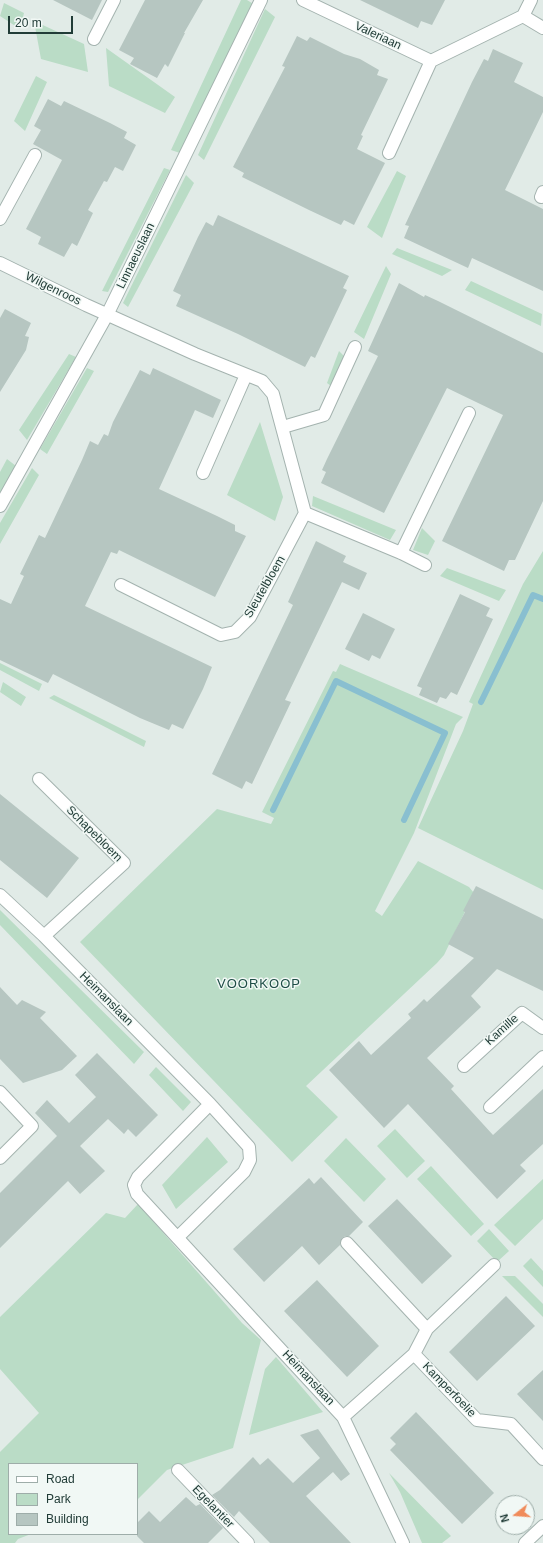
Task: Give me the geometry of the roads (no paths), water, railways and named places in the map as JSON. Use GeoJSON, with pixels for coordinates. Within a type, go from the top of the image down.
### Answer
{"type":"FeatureCollection","features":[{"type":"Feature","properties":{"kind":"street"},"geometry":{"type":"LineString","coordinates":[[94,39],[114,0]]}},
{"type":"Feature","properties":{"kind":"street","name":"Linnaeuslaan"},"geometry":{"type":"LineString","coordinates":[[0,506],[107,314],[261,0]]}},
{"type":"Feature","properties":{"kind":"street","name":"Valeriaan"},"geometry":{"type":"LineString","coordinates":[[303,0],[328,5],[431,61]]}},
{"type":"Feature","properties":{"kind":"street"},"geometry":{"type":"LineString","coordinates":[[389,153],[431,61],[523,16],[531,0]]}},
{"type":"Feature","properties":{"kind":"street"},"geometry":{"type":"LineString","coordinates":[[523,16],[543,28]]}},
{"type":"Feature","properties":{"kind":"street"},"geometry":{"type":"LineString","coordinates":[[0,219],[35,155]]}},
{"type":"Feature","properties":{"kind":"street","name":"Wilgenroos"},"geometry":{"type":"LineString","coordinates":[[0,263],[107,314]]}},
{"type":"Feature","properties":{"kind":"street"},"geometry":{"type":"LineString","coordinates":[[107,314],[195,354],[262,381],[273,394],[305,513],[401,553],[425,565]]}},
{"type":"Feature","properties":{"kind":"street"},"geometry":{"type":"LineString","coordinates":[[283,427],[324,415],[355,347]]}},
{"type":"Feature","properties":{"kind":"street"},"geometry":{"type":"LineString","coordinates":[[203,473],[246,375]]}},
{"type":"Feature","properties":{"kind":"street"},"geometry":{"type":"LineString","coordinates":[[401,553],[469,413]]}},
{"type":"Feature","properties":{"kind":"street","name":"Sleutelbloem"},"geometry":{"type":"LineString","coordinates":[[121,585],[220,635],[235,632],[250,617],[305,513]]}},
{"type":"Feature","properties":{"kind":"street","name":"Schapebloem"},"geometry":{"type":"LineString","coordinates":[[39,779],[124,863],[44,936]]}},
{"type":"Feature","properties":{"kind":"street","name":"Heimanslaan"},"geometry":{"type":"LineString","coordinates":[[0,895],[44,936],[210,1104],[249,1147],[250,1160],[244,1172],[178,1237]]}},
{"type":"Feature","properties":{"kind":"street","name":"Kamille"},"geometry":{"type":"LineString","coordinates":[[464,1066],[522,1013],[543,1028]]}},
{"type":"Feature","properties":{"kind":"street"},"geometry":{"type":"LineString","coordinates":[[490,1108],[543,1057]]}},
{"type":"Feature","properties":{"kind":"street"},"geometry":{"type":"LineString","coordinates":[[0,1092],[32,1126],[0,1158]]}},
{"type":"Feature","properties":{"kind":"street","name":"Heimanslaan"},"geometry":{"type":"LineString","coordinates":[[210,1104],[138,1177],[134,1185],[137,1194],[343,1417],[403,1543]]}},
{"type":"Feature","properties":{"kind":"street"},"geometry":{"type":"LineString","coordinates":[[347,1243],[427,1329]]}},
{"type":"Feature","properties":{"kind":"street","name":"Kamperfoelie"},"geometry":{"type":"LineString","coordinates":[[343,1417],[414,1354],[427,1329],[494,1265]]}},
{"type":"Feature","properties":{"kind":"street","name":"Kamperfoelie"},"geometry":{"type":"LineString","coordinates":[[414,1354],[477,1420],[511,1424],[543,1459]]}},
{"type":"Feature","properties":{"kind":"street","name":"Egelantier"},"geometry":{"type":"LineString","coordinates":[[178,1470],[248,1543]]}},
{"type":"Feature","properties":{"kind":"street"},"geometry":{"type":"LineString","coordinates":[[525,1543],[543,1526]]}},
{"type":"Feature","properties":{"kind":"waterway"},"geometry":{"type":"LineString","coordinates":[[481,702],[533,595],[543,599]]}},
{"type":"Feature","properties":{"kind":"waterway"},"geometry":{"type":"LineString","coordinates":[[273,810],[336,681],[445,733],[404,820]]}},
{"type":"Feature","properties":{"kind":"district","name":"VOORKOOP"},"geometry":{"type":"Point","coordinates":[259,984]}}]}
